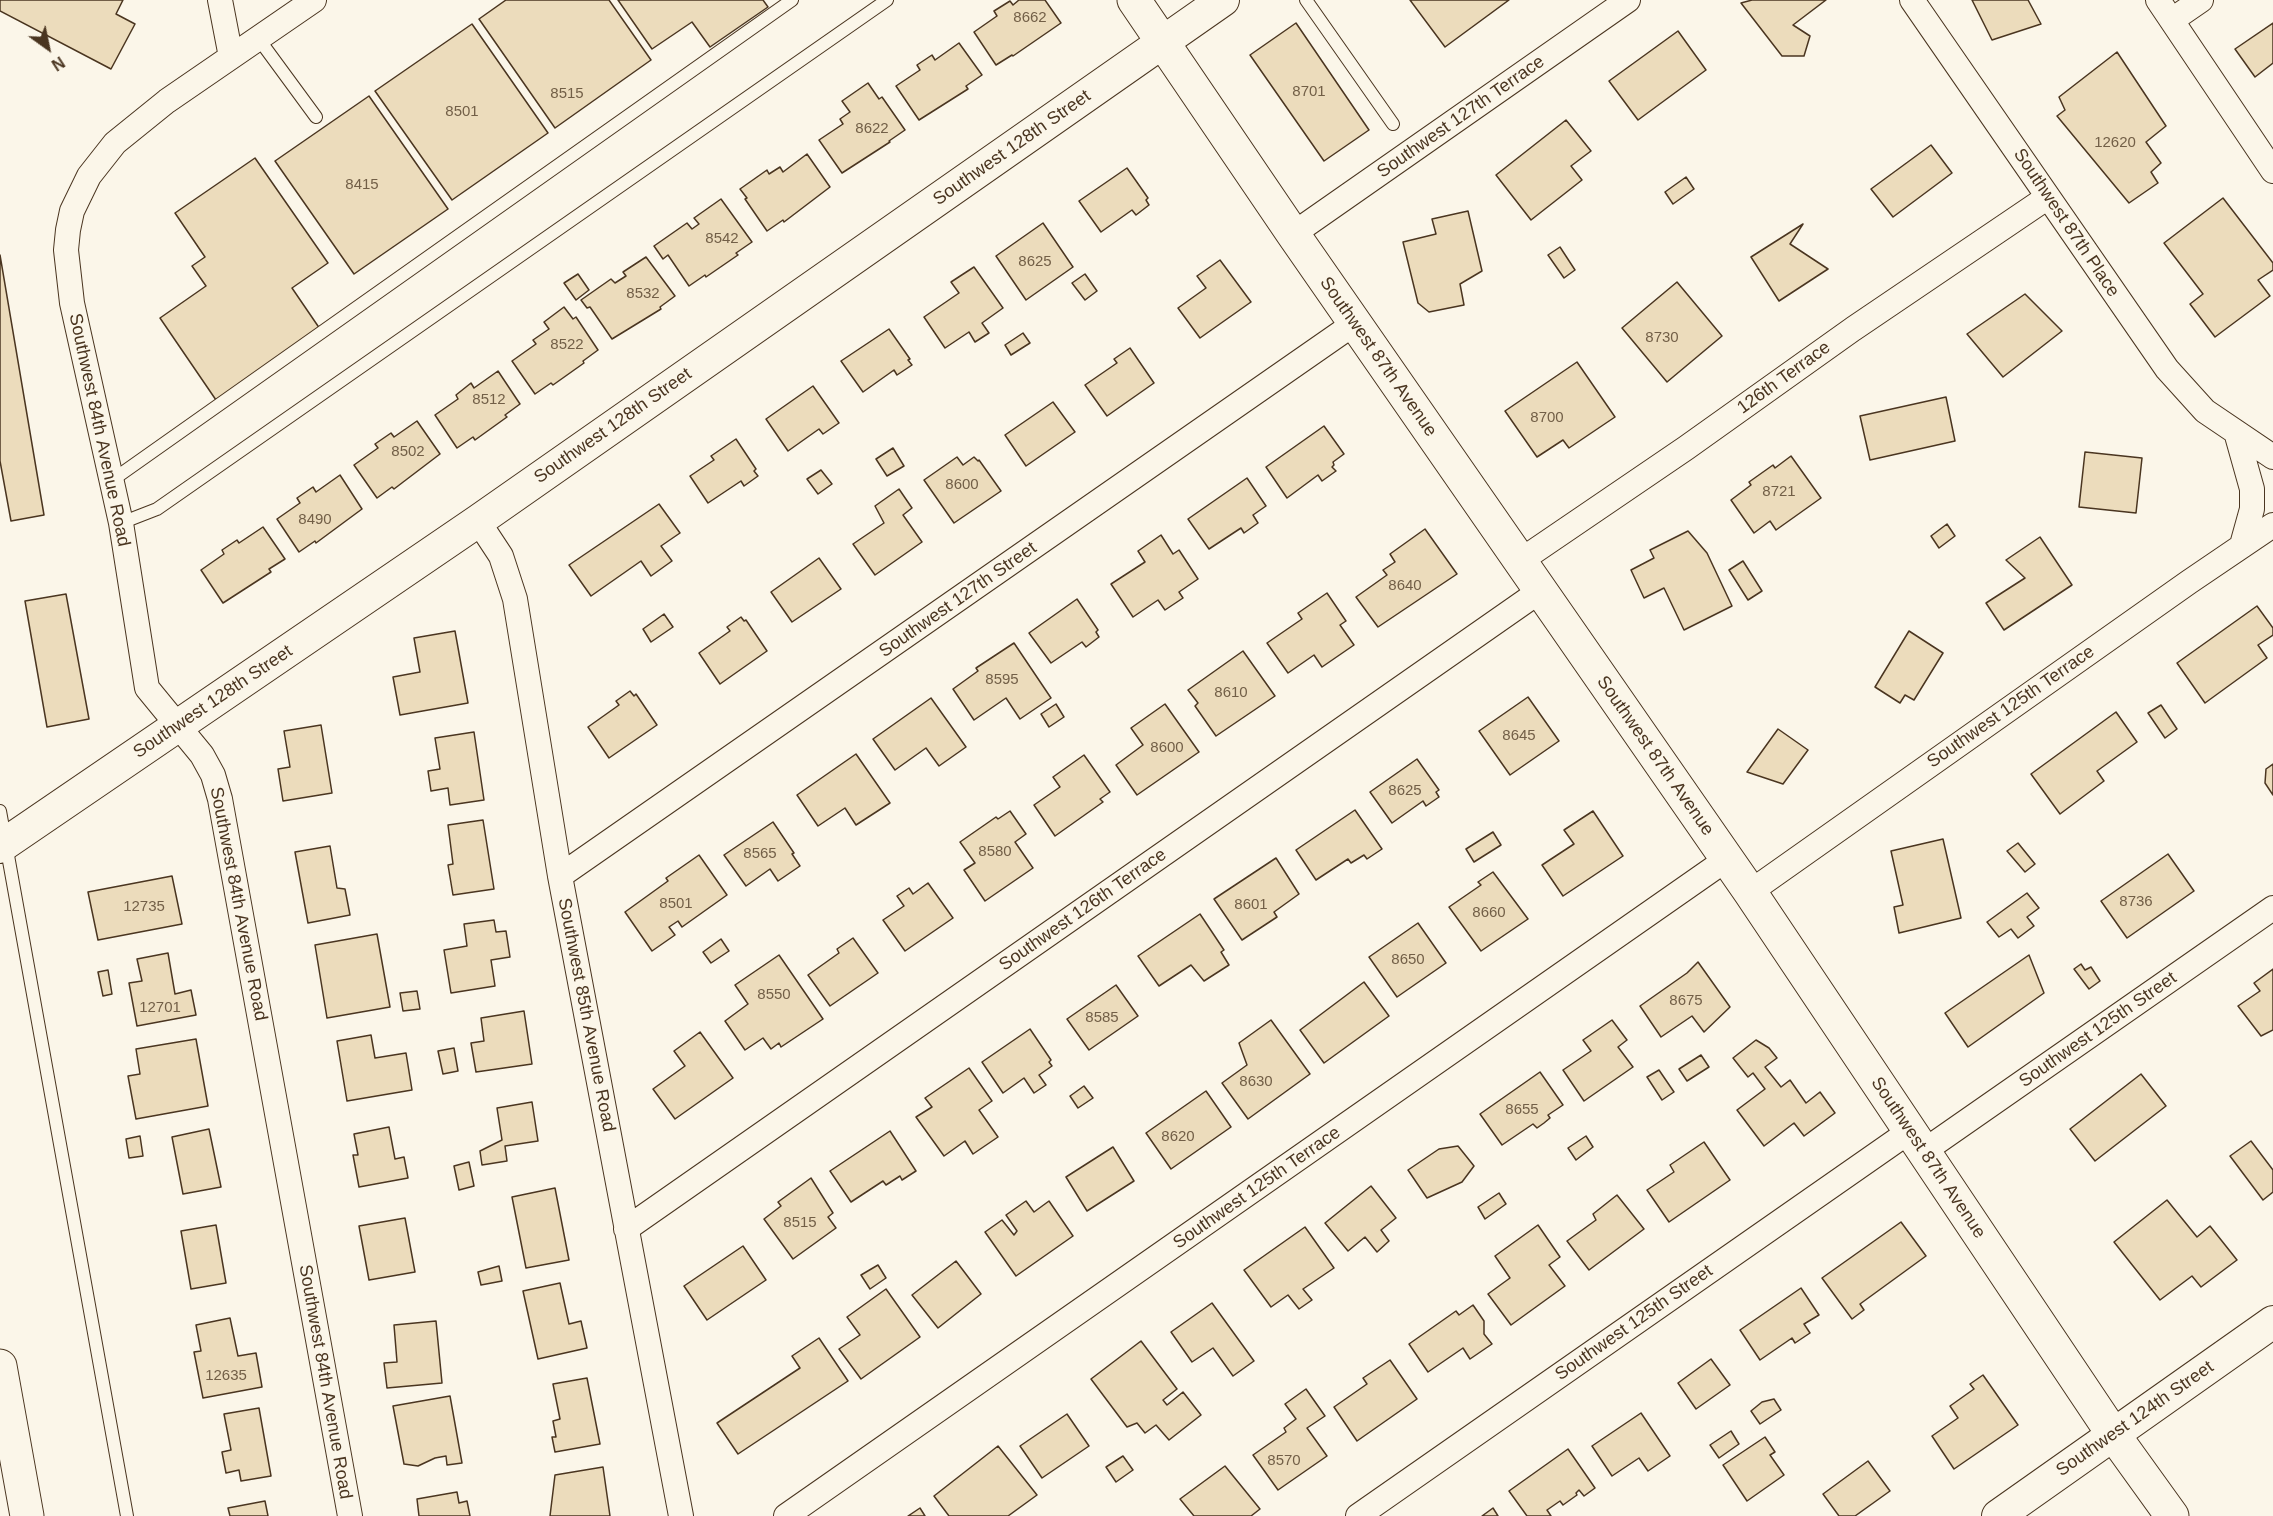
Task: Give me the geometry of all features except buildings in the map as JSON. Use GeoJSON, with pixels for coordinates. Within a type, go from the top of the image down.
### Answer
{"type":"FeatureCollection","features":[{"type":"Feature","properties":{"kind":"main road","name":"Southwest 87th Avenue"},"geometry":{"type":"LineString","coordinates":[[1134,0],[1293,234],[1750,892],[2114,1434],[2172,1516]]}},
{"type":"Feature","properties":{"kind":"main road"},"geometry":{"type":"LineString","coordinates":[[0,1366],[27,1516]]}},
{"type":"Feature","properties":{"kind":"street"},"geometry":{"type":"LineString","coordinates":[[220,0],[231,57]]}},
{"type":"Feature","properties":{"kind":"street","name":"Southwest 84th Avenue Road"},"geometry":{"type":"LineString","coordinates":[[314,0],[138,123],[115,143],[89,176],[72,211],[66,250],[72,303],[121,523],[147,688],[202,755],[213,775],[220,799],[350,1516]]}},
{"type":"Feature","properties":{"kind":"street","name":"Southwest 128th Street"},"geometry":{"type":"LineString","coordinates":[[2,845],[478,521],[1223,0]]}},
{"type":"Feature","properties":{"kind":"street","name":"Southwest 127th Terrace"},"geometry":{"type":"LineString","coordinates":[[1293,234],[1628,0]]}},
{"type":"Feature","properties":{"kind":"street","name":"Southwest 87th Place"},"geometry":{"type":"LineString","coordinates":[[1912,0],[2167,369],[2205,411],[2273,457]]}},
{"type":"Feature","properties":{"kind":"street"},"geometry":{"type":"LineString","coordinates":[[2158,0],[2273,171]]}},
{"type":"Feature","properties":{"kind":"street"},"geometry":{"type":"LineString","coordinates":[[2172,20],[2201,0]]}},
{"type":"Feature","properties":{"kind":"street","name":"126th Terrace"},"geometry":{"type":"LineString","coordinates":[[1520,561],[1676,455],[1853,329],[2048,197]]}},
{"type":"Feature","properties":{"kind":"street","name":"Southwest 127th Street"},"geometry":{"type":"LineString","coordinates":[[561,876],[1355,323]]}},
{"type":"Feature","properties":{"kind":"street"},"geometry":{"type":"LineString","coordinates":[[2236,432],[2252,489],[2252,509],[2242,545]]}},
{"type":"Feature","properties":{"kind":"street","name":"Southwest 85th Avenue Road"},"geometry":{"type":"LineString","coordinates":[[478,521],[501,556],[515,599],[561,876],[681,1516]]}},
{"type":"Feature","properties":{"kind":"street","name":"Southwest 125th Terrace"},"geometry":{"type":"LineString","coordinates":[[1750,892],[2273,525]]}},
{"type":"Feature","properties":{"kind":"street","name":"Southwest 126th Terrace"},"geometry":{"type":"LineString","coordinates":[[626,1229],[1540,591]]}},
{"type":"Feature","properties":{"kind":"street","name":"Southwest 125th Terrace"},"geometry":{"type":"LineString","coordinates":[[786,1516],[1727,860]]}},
{"type":"Feature","properties":{"kind":"street","name":"Southwest 125th Street"},"geometry":{"type":"LineString","coordinates":[[1358,1516],[1917,1141],[2273,908]]}},
{"type":"Feature","properties":{"kind":"street","name":"Southwest 124th Street"},"geometry":{"type":"LineString","coordinates":[[1998,1516],[2273,1322]]}},
{"type":"Feature","properties":{"kind":"lane"},"geometry":{"type":"LineString","coordinates":[[111,481],[792,0]]}},
{"type":"Feature","properties":{"kind":"lane"},"geometry":{"type":"LineString","coordinates":[[121,523],[157,509],[887,0]]}},
{"type":"Feature","properties":{"kind":"lane"},"geometry":{"type":"LineString","coordinates":[[1306,0],[1393,124]]}},
{"type":"Feature","properties":{"kind":"lane"},"geometry":{"type":"LineString","coordinates":[[258,38],[316,117]]}},
{"type":"Feature","properties":{"kind":"lane"},"geometry":{"type":"LineString","coordinates":[[0,811],[2,845],[127,1516]]}}]}
